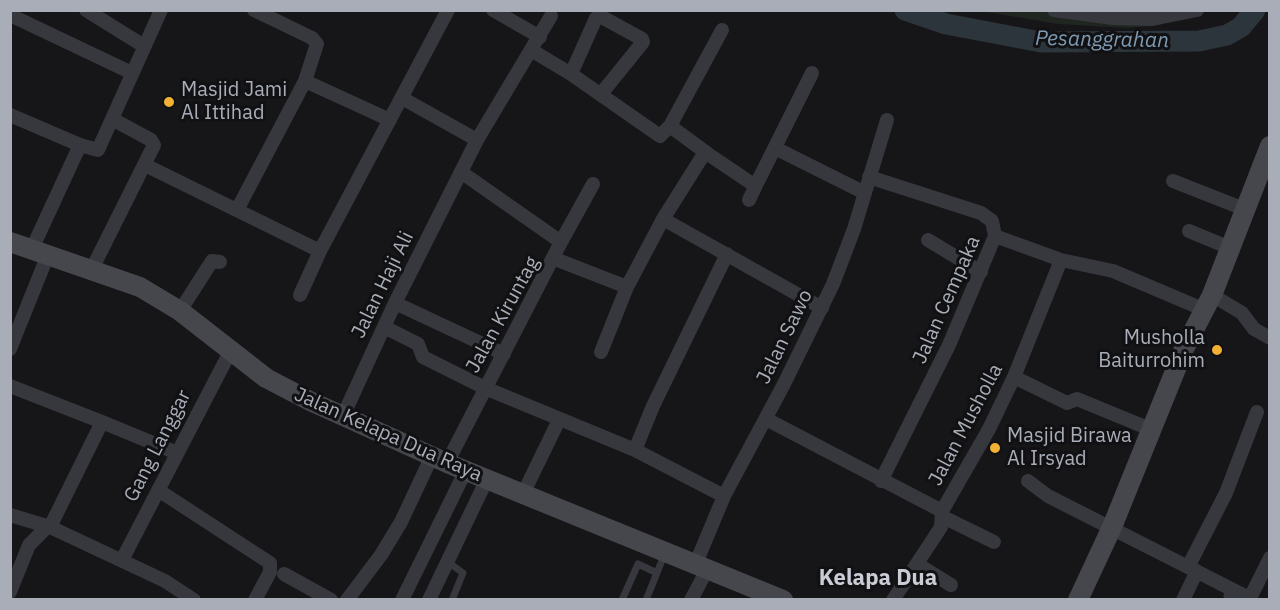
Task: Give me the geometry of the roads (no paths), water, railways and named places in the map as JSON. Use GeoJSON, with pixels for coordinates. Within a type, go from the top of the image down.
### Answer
{"type":"FeatureCollection","features":[{"type":"Feature","properties":{"kind":"street"},"geometry":{"type":"LineString","coordinates":[[86,10],[144,45]]}},
{"type":"Feature","properties":{"kind":"street"},"geometry":{"type":"LineString","coordinates":[[10,115],[80,145],[98,150],[114,120],[132,73],[161,10]]}},
{"type":"Feature","properties":{"kind":"street"},"geometry":{"type":"LineString","coordinates":[[237,210],[305,81],[316,49],[315,40],[254,10]]}},
{"type":"Feature","properties":{"kind":"street"},"geometry":{"type":"LineString","coordinates":[[300,295],[320,251],[448,10]]}},
{"type":"Feature","properties":{"kind":"street"},"geometry":{"type":"LineString","coordinates":[[493,10],[540,37]]}},
{"type":"Feature","properties":{"kind":"street"},"geometry":{"type":"LineString","coordinates":[[1054,10],[1113,18],[1152,19],[1197,10]]}},
{"type":"Feature","properties":{"kind":"street"},"geometry":{"type":"LineString","coordinates":[[10,15],[132,73]]}},
{"type":"Feature","properties":{"kind":"street","name":"Jalan Haji Ali"},"geometry":{"type":"LineString","coordinates":[[343,416],[395,303],[477,140],[551,16]]}},
{"type":"Feature","properties":{"kind":"street"},"geometry":{"type":"LineString","coordinates":[[571,74],[596,18],[600,16],[642,39],[601,94]]}},
{"type":"Feature","properties":{"kind":"street"},"geometry":{"type":"LineString","coordinates":[[531,50],[601,94],[660,136],[670,126],[722,30]]}},
{"type":"Feature","properties":{"kind":"street"},"geometry":{"type":"LineString","coordinates":[[749,200],[812,73]]}},
{"type":"Feature","properties":{"kind":"street"},"geometry":{"type":"LineString","coordinates":[[305,81],[390,120]]}},
{"type":"Feature","properties":{"kind":"street"},"geometry":{"type":"LineString","coordinates":[[402,98],[477,140]]}},
{"type":"Feature","properties":{"kind":"street"},"geometry":{"type":"LineString","coordinates":[[92,268],[145,165],[154,142],[114,120]]}},
{"type":"Feature","properties":{"kind":"street","name":"Jalan Sawo"},"geometry":{"type":"LineString","coordinates":[[691,600],[724,496],[822,308],[848,246],[887,120]]}},
{"type":"Feature","properties":{"kind":"street"},"geometry":{"type":"LineString","coordinates":[[670,126],[751,183],[757,183]]}},
{"type":"Feature","properties":{"kind":"street"},"geometry":{"type":"LineString","coordinates":[[10,349],[39,254],[80,145]]}},
{"type":"Feature","properties":{"kind":"street"},"geometry":{"type":"LineString","coordinates":[[1078,600],[1112,527],[1184,349],[1208,302],[1269,146]]}},
{"type":"Feature","properties":{"kind":"street"},"geometry":{"type":"LineString","coordinates":[[773,150],[779,150],[865,192]]}},
{"type":"Feature","properties":{"kind":"street"},"geometry":{"type":"LineString","coordinates":[[601,352],[627,287],[663,219],[702,157],[708,154]]}},
{"type":"Feature","properties":{"kind":"street"},"geometry":{"type":"LineString","coordinates":[[145,165],[320,251]]}},
{"type":"Feature","properties":{"kind":"street"},"geometry":{"type":"LineString","coordinates":[[461,172],[561,242]]}},
{"type":"Feature","properties":{"kind":"street"},"geometry":{"type":"LineString","coordinates":[[869,177],[981,213],[992,221],[995,236]]}},
{"type":"Feature","properties":{"kind":"street"},"geometry":{"type":"LineString","coordinates":[[1173,181],[1244,209]]}},
{"type":"Feature","properties":{"kind":"street"},"geometry":{"type":"LineString","coordinates":[[555,259],[561,242],[593,184]]}},
{"type":"Feature","properties":{"kind":"street"},"geometry":{"type":"LineString","coordinates":[[663,219],[822,308]]}},
{"type":"Feature","properties":{"kind":"street"},"geometry":{"type":"LineString","coordinates":[[1189,231],[1230,248]]}},
{"type":"Feature","properties":{"kind":"street","name":"Jalan Cempaka"},"geometry":{"type":"LineString","coordinates":[[881,481],[916,415],[995,236],[1061,260],[1113,271],[1242,313],[1254,329],[1268,335]]}},
{"type":"Feature","properties":{"kind":"street"},"geometry":{"type":"LineString","coordinates":[[928,240],[981,272]]}},
{"type":"Feature","properties":{"kind":"street","name":"Jalan Kelapa Dua Raya"},"geometry":{"type":"LineString","coordinates":[[10,242],[39,254],[92,268],[140,287],[180,311],[266,378],[343,416],[487,479],[702,565],[760,595],[783,600]]}},
{"type":"Feature","properties":{"kind":"street"},"geometry":{"type":"LineString","coordinates":[[635,450],[653,406],[727,254]]}},
{"type":"Feature","properties":{"kind":"street","name":"Jalan Kiruntag"},"geometry":{"type":"LineString","coordinates":[[347,600],[381,555],[485,388],[555,259],[627,287]]}},
{"type":"Feature","properties":{"kind":"street","name":"Jalan Musholla"},"geometry":{"type":"LineString","coordinates":[[893,600],[941,527],[943,514],[1014,377],[1061,260]]}},
{"type":"Feature","properties":{"kind":"street"},"geometry":{"type":"LineString","coordinates":[[180,311],[212,261],[220,262]]}},
{"type":"Feature","properties":{"kind":"street"},"geometry":{"type":"LineString","coordinates":[[395,303],[504,354]]}},
{"type":"Feature","properties":{"kind":"street"},"geometry":{"type":"LineString","coordinates":[[384,327],[418,344],[423,357],[485,388],[635,450],[724,496]]}},
{"type":"Feature","properties":{"kind":"street","name":"Gang Langgar"},"geometry":{"type":"LineString","coordinates":[[122,560],[230,352]]}},
{"type":"Feature","properties":{"kind":"street"},"geometry":{"type":"LineString","coordinates":[[1014,377],[1067,403],[1077,399],[1150,429]]}},
{"type":"Feature","properties":{"kind":"street"},"geometry":{"type":"LineString","coordinates":[[10,386],[177,453]]}},
{"type":"Feature","properties":{"kind":"street"},"geometry":{"type":"LineString","coordinates":[[1183,600],[1193,569],[1226,493],[1257,412]]}},
{"type":"Feature","properties":{"kind":"street"},"geometry":{"type":"LineString","coordinates":[[766,419],[994,542]]}},
{"type":"Feature","properties":{"kind":"street"},"geometry":{"type":"LineString","coordinates":[[524,494],[559,420]]}},
{"type":"Feature","properties":{"kind":"street"},"geometry":{"type":"LineString","coordinates":[[10,592],[13,573],[29,545],[48,527],[102,422]]}},
{"type":"Feature","properties":{"kind":"street"},"geometry":{"type":"LineString","coordinates":[[402,600],[466,470]]}},
{"type":"Feature","properties":{"kind":"street"},"geometry":{"type":"LineString","coordinates":[[429,600],[487,479]]}},
{"type":"Feature","properties":{"kind":"street"},"geometry":{"type":"LineString","coordinates":[[1028,481],[1048,496],[1193,569],[1232,594],[1250,597],[1269,558]]}},
{"type":"Feature","properties":{"kind":"street"},"geometry":{"type":"LineString","coordinates":[[158,490],[270,563],[270,572],[255,600]]}},
{"type":"Feature","properties":{"kind":"street"},"geometry":{"type":"LineString","coordinates":[[10,515],[48,527],[122,560],[165,581],[194,600]]}},
{"type":"Feature","properties":{"kind":"street"},"geometry":{"type":"LineString","coordinates":[[917,564],[951,585]]}},
{"type":"Feature","properties":{"kind":"street"},"geometry":{"type":"LineString","coordinates":[[284,574],[331,600]]}},
{"type":"Feature","properties":{"kind":"lane"},"geometry":{"type":"LineString","coordinates":[[646,600],[666,551]]}},
{"type":"Feature","properties":{"kind":"lane"},"geometry":{"type":"LineString","coordinates":[[448,562],[463,573],[452,600]]}},
{"type":"Feature","properties":{"kind":"lane"},"geometry":{"type":"LineString","coordinates":[[622,600],[638,564],[657,573]]}},
{"type":"Feature","properties":{"kind":"waterway","name":"Pesanggrahan"},"geometry":{"type":"LineString","coordinates":[[905,10],[946,24],[1041,42],[1199,41],[1227,35],[1241,27],[1255,10]]}},
{"type":"Feature","properties":{"kind":"place","name":"Masjid Jami Al Ittihad"},"geometry":{"type":"Point","coordinates":[169,102]}},
{"type":"Feature","properties":{"kind":"place","name":"Musholla Baiturrohim"},"geometry":{"type":"Point","coordinates":[1217,350]}},
{"type":"Feature","properties":{"kind":"place","name":"Masjid Birawa Al Irsyad"},"geometry":{"type":"Point","coordinates":[995,448]}},
{"type":"Feature","properties":{"kind":"district","name":"Kelapa Dua"},"geometry":{"type":"Point","coordinates":[878,579]}}]}
